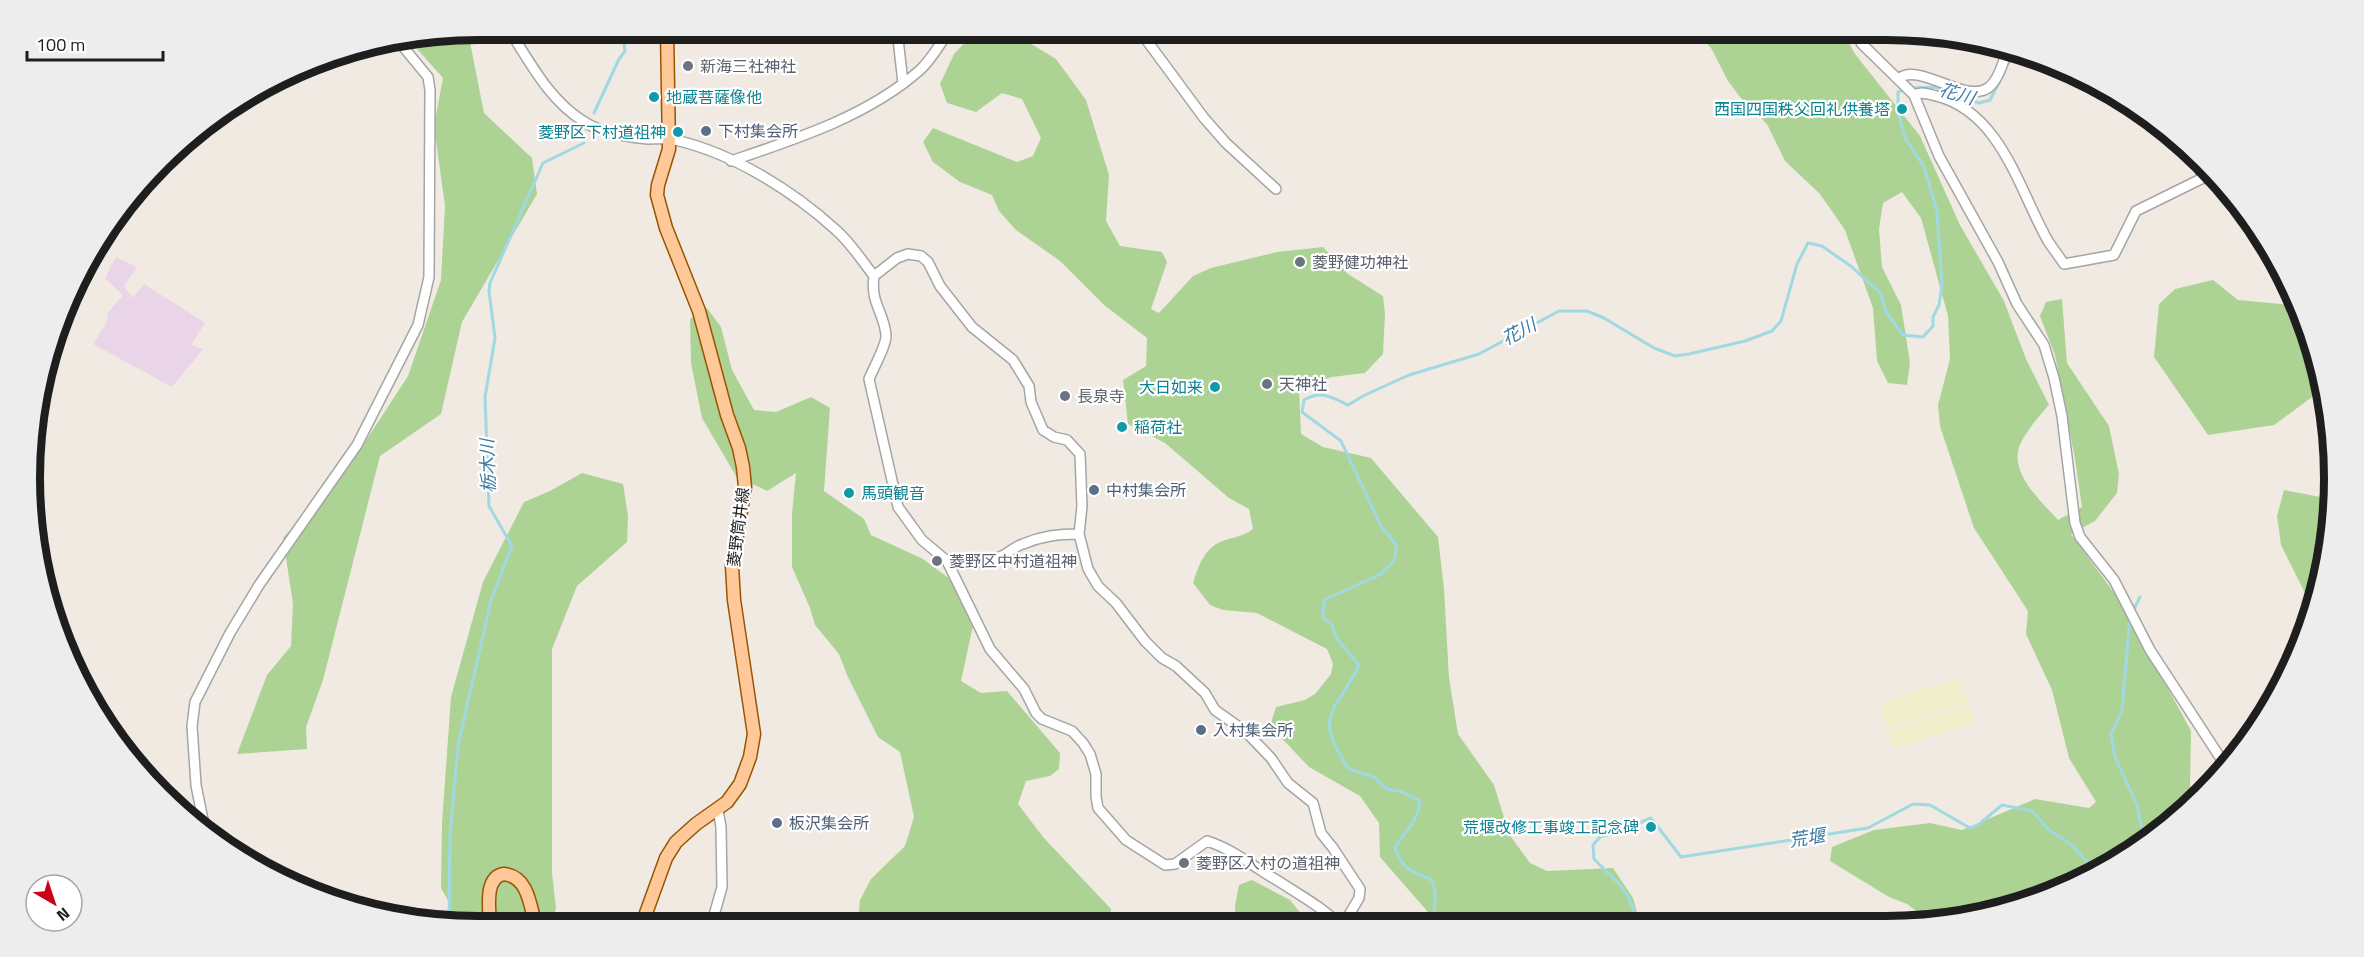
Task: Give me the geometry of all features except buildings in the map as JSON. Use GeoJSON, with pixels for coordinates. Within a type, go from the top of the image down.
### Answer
{"type":"FeatureCollection","features":[{"type":"Feature","properties":{"kind":"main road","name":"菱野筒井線"},"geometry":{"type":"LineString","coordinates":[[645,916],[666,858],[676,842],[696,824],[727,802],[740,784],[753,745],[753,725],[734,600],[732,566],[744,477],[739,448],[727,415],[699,311],[659,205],[658,185],[669,149],[668,40]]}},
{"type":"Feature","properties":{"kind":"main road"},"geometry":{"type":"LineString","coordinates":[[490,916],[490,886],[494,878],[504,874],[514,877],[524,885],[533,916]]}},
{"type":"Feature","properties":{"kind":"street"},"geometry":{"type":"LineString","coordinates":[[516,40],[550,92],[582,121],[610,132],[648,139],[669,139],[696,145],[763,176],[801,199],[838,231],[874,276]]}},
{"type":"Feature","properties":{"kind":"street"},"geometry":{"type":"LineString","coordinates":[[898,40],[903,83]]}},
{"type":"Feature","properties":{"kind":"street"},"geometry":{"type":"LineString","coordinates":[[731,161],[814,133],[903,83],[922,68],[943,40]]}},
{"type":"Feature","properties":{"kind":"street"},"geometry":{"type":"LineString","coordinates":[[1146,40],[1211,126],[1276,189]]}},
{"type":"Feature","properties":{"kind":"street"},"geometry":{"type":"LineString","coordinates":[[1859,40],[1914,95],[1940,156],[1998,262],[2017,304],[2044,345],[2054,378],[2075,523],[2080,537],[2114,580],[2150,650],[2221,759]]}},
{"type":"Feature","properties":{"kind":"street"},"geometry":{"type":"LineString","coordinates":[[203,818],[196,785],[192,726],[195,702],[230,633],[259,585],[357,445],[418,325],[429,277],[430,90],[428,77],[403,47]]}},
{"type":"Feature","properties":{"kind":"street"},"geometry":{"type":"LineString","coordinates":[[1898,79],[1903,75],[1914,74],[1964,90],[1986,89],[1997,74],[2004,57]]}},
{"type":"Feature","properties":{"kind":"street"},"geometry":{"type":"LineString","coordinates":[[1914,95],[1925,93],[1959,104],[1990,131],[2049,244],[2064,264],[2114,255],[2136,211],[2203,177]]}},
{"type":"Feature","properties":{"kind":"street"},"geometry":{"type":"LineString","coordinates":[[1079,534],[1044,536],[1019,545],[1002,556],[968,566],[947,561],[933,551],[897,507],[869,379],[885,345],[886,336],[872,292],[874,276],[897,258],[908,254],[921,256],[928,262],[940,286],[972,327],[1013,360],[1029,386],[1031,402],[1043,430],[1054,437],[1067,440],[1080,454],[1082,506],[1079,534],[1089,569],[1098,586],[1116,603],[1145,641],[1205,693],[1215,710],[1246,732],[1271,758],[1288,783],[1313,803],[1321,833],[1360,890],[1359,898],[1348,916]]}},
{"type":"Feature","properties":{"kind":"street"},"geometry":{"type":"LineString","coordinates":[[947,561],[990,649],[1024,689],[1036,713],[1042,719],[1072,731],[1086,749],[1096,774],[1098,808],[1126,840],[1165,865],[1175,864],[1207,841],[1220,845],[1250,861],[1330,916]]}},
{"type":"Feature","properties":{"kind":"street"},"geometry":{"type":"LineString","coordinates":[[714,916],[722,887],[721,827],[718,810]]}},
{"type":"Feature","properties":{"kind":"shaded area"},"geometry":{"type":"Polygon","coordinates":[[[116,257],[137,267],[124,286],[133,298],[144,284],[205,323],[191,345],[203,349],[172,387],[93,344],[107,322],[107,314],[123,295],[105,278],[116,257]]]}},
{"type":"Feature","properties":{"kind":"green space"},"geometry":{"type":"Polygon","coordinates":[[[470,40],[484,113],[532,158],[537,194],[462,322],[441,414],[380,456],[323,680],[306,727],[307,749],[237,754],[267,675],[291,646],[293,604],[283,538],[350,465],[408,376],[441,280],[445,206],[434,126],[443,78],[414,45],[470,40]]]}},
{"type":"Feature","properties":{"kind":"green space"},"geometry":{"type":"Polygon","coordinates":[[[967,40],[1025,40],[1056,59],[1086,100],[1109,175],[1106,221],[1120,246],[1162,252],[1167,262],[1151,309],[1159,313],[1193,276],[1211,268],[1277,252],[1323,247],[1348,274],[1383,296],[1385,313],[1383,354],[1365,373],[1332,377],[1299,388],[1301,434],[1323,447],[1371,458],[1438,537],[1444,589],[1449,678],[1458,734],[1494,785],[1509,834],[1530,863],[1547,871],[1613,868],[1633,898],[1638,916],[1429,916],[1380,857],[1379,823],[1360,796],[1309,767],[1270,726],[1276,707],[1305,700],[1315,694],[1331,674],[1333,664],[1327,649],[1257,613],[1223,610],[1210,605],[1193,583],[1202,560],[1213,546],[1253,529],[1249,509],[1229,498],[1165,443],[1128,424],[1123,380],[1146,366],[1147,338],[1104,305],[1060,261],[1016,230],[999,211],[992,195],[960,182],[933,162],[923,142],[933,128],[1017,162],[1033,156],[1041,138],[1022,99],[1002,93],[976,112],[947,103],[940,84],[954,54],[967,40]]]}},
{"type":"Feature","properties":{"kind":"green space"},"geometry":{"type":"Polygon","coordinates":[[[1703,40],[1847,40],[1855,54],[1920,136],[1960,225],[2004,301],[2026,359],[2049,405],[2030,427],[2022,441],[2018,452],[2018,462],[2020,471],[2031,489],[2058,520],[2082,507],[2055,355],[2040,316],[2046,302],[2062,299],[2067,363],[2109,426],[2119,474],[2117,493],[2095,521],[2071,534],[2123,605],[2191,731],[2190,787],[2192,790],[2129,843],[2053,883],[1999,902],[1922,915],[1907,904],[1889,897],[1830,861],[1832,847],[1874,830],[1930,823],[1962,830],[2035,799],[2089,808],[2096,802],[2069,758],[2052,690],[2026,634],[2028,611],[1974,528],[1940,426],[1938,405],[1950,359],[1948,316],[1921,218],[1902,192],[1883,203],[1879,229],[1882,267],[1901,305],[1910,363],[1907,385],[1888,383],[1877,361],[1873,308],[1845,230],[1820,194],[1785,161],[1767,124],[1740,97],[1728,81],[1711,48],[1703,40]]]}},
{"type":"Feature","properties":{"kind":"green space"},"geometry":{"type":"Polygon","coordinates":[[[2213,280],[2238,300],[2287,305],[2309,365],[2315,395],[2274,425],[2208,435],[2154,357],[2159,304],[2175,289],[2213,280]]]}},
{"type":"Feature","properties":{"kind":"green space"},"geometry":{"type":"Polygon","coordinates":[[[707,308],[721,327],[732,370],[754,410],[776,412],[811,397],[830,408],[824,491],[864,519],[871,535],[923,559],[962,588],[974,621],[961,681],[981,693],[1007,691],[1060,753],[1059,769],[1050,776],[1026,781],[1018,804],[1043,837],[1111,909],[1111,916],[858,916],[860,900],[871,879],[905,846],[914,817],[900,752],[878,737],[839,654],[815,625],[792,567],[792,513],[796,473],[767,491],[736,476],[702,418],[691,363],[690,319],[707,308]]]}},
{"type":"Feature","properties":{"kind":"green space"},"geometry":{"type":"Polygon","coordinates":[[[582,473],[623,484],[628,516],[627,542],[577,586],[552,649],[552,873],[556,908],[554,916],[451,916],[450,904],[441,888],[442,823],[451,697],[483,582],[524,502],[582,473]]]}},
{"type":"Feature","properties":{"kind":"green space"},"geometry":{"type":"Polygon","coordinates":[[[2284,490],[2323,498],[2320,536],[2307,597],[2281,545],[2277,516],[2284,490]]]}},
{"type":"Feature","properties":{"kind":"green space"},"geometry":{"type":"Polygon","coordinates":[[[1959,678],[1970,703],[1887,729],[1880,703],[1959,678]]]}},
{"type":"Feature","properties":{"kind":"green space"},"geometry":{"type":"Polygon","coordinates":[[[1969,705],[1976,722],[1893,749],[1888,731],[1969,705]]]}},
{"type":"Feature","properties":{"kind":"green space"},"geometry":{"type":"Polygon","coordinates":[[[1252,880],[1290,900],[1303,916],[1235,916],[1239,885],[1252,880]]]}},
{"type":"Feature","properties":{"kind":"waterway","name":"栃木川"},"geometry":{"type":"LineString","coordinates":[[594,113],[625,51],[623,40]]}},
{"type":"Feature","properties":{"kind":"waterway","name":"花川"},"geometry":{"type":"LineString","coordinates":[[2006,66],[2011,59]]}},
{"type":"Feature","properties":{"kind":"waterway","name":"花川"},"geometry":{"type":"LineString","coordinates":[[1911,88],[1935,87],[1979,103],[1990,100],[2004,73]]}},
{"type":"Feature","properties":{"kind":"waterway","name":"花川"},"geometry":{"type":"LineString","coordinates":[[1435,916],[1435,892],[1432,880],[1405,866],[1395,848],[1417,815],[1420,801],[1402,792],[1387,789],[1374,777],[1349,769],[1332,736],[1331,715],[1359,665],[1337,639],[1332,625],[1323,617],[1324,600],[1381,574],[1394,561],[1397,546],[1381,526],[1341,441],[1302,412],[1304,400],[1321,395],[1332,397],[1348,405],[1409,375],[1479,354],[1559,311],[1587,311],[1604,318],[1654,348],[1675,356],[1745,341],[1772,331],[1781,321],[1797,264],[1808,243],[1822,246],[1852,267],[1881,294],[1886,312],[1903,335],[1923,337],[1933,326],[1933,317],[1939,305],[1942,285],[1937,211],[1924,167],[1905,138],[1898,112],[1898,92],[1904,90]]}},
{"type":"Feature","properties":{"kind":"waterway","name":"栃木川"},"geometry":{"type":"LineString","coordinates":[[449,916],[450,835],[458,746],[491,600],[512,546],[489,506],[485,397],[495,338],[490,283],[543,163],[584,143]]}},
{"type":"Feature","properties":{"kind":"waterway","name":"荒堰"},"geometry":{"type":"LineString","coordinates":[[2133,611],[2140,597]]}},
{"type":"Feature","properties":{"kind":"waterway","name":"荒堰"},"geometry":{"type":"LineString","coordinates":[[2130,617],[2122,710],[2111,734],[2115,757],[2137,805],[2143,833]]}},
{"type":"Feature","properties":{"kind":"waterway","name":"荒堰"},"geometry":{"type":"LineString","coordinates":[[1635,916],[1629,898],[1620,885],[1594,859],[1593,845],[1600,837],[1651,818],[1681,857],[1868,828],[1913,804],[1930,805],[1970,828],[1978,825],[2002,805],[2032,811],[2049,830],[2072,845],[2090,866]]}},
{"type":"Feature","properties":{"kind":"place","name":"新海三社神社"},"geometry":{"type":"Point","coordinates":[688,66]}},
{"type":"Feature","properties":{"kind":"place","name":"地蔵菩薩像他"},"geometry":{"type":"Point","coordinates":[654,97]}},
{"type":"Feature","properties":{"kind":"place","name":"西国四国秩父回礼供養塔"},"geometry":{"type":"Point","coordinates":[1902,109]}},
{"type":"Feature","properties":{"kind":"place","name":"下村集会所"},"geometry":{"type":"Point","coordinates":[706,131]}},
{"type":"Feature","properties":{"kind":"place","name":"菱野区下村道祖神"},"geometry":{"type":"Point","coordinates":[678,132]}},
{"type":"Feature","properties":{"kind":"place","name":"菱野健功神社"},"geometry":{"type":"Point","coordinates":[1300,262]}},
{"type":"Feature","properties":{"kind":"place","name":"天神社"},"geometry":{"type":"Point","coordinates":[1267,384]}},
{"type":"Feature","properties":{"kind":"place","name":"大日如来"},"geometry":{"type":"Point","coordinates":[1215,387]}},
{"type":"Feature","properties":{"kind":"place","name":"長泉寺"},"geometry":{"type":"Point","coordinates":[1065,396]}},
{"type":"Feature","properties":{"kind":"place","name":"稲荷社"},"geometry":{"type":"Point","coordinates":[1122,427]}},
{"type":"Feature","properties":{"kind":"place","name":"中村集会所"},"geometry":{"type":"Point","coordinates":[1094,490]}},
{"type":"Feature","properties":{"kind":"place","name":"馬頭観音"},"geometry":{"type":"Point","coordinates":[849,493]}},
{"type":"Feature","properties":{"kind":"place","name":"菱野区中村道祖神"},"geometry":{"type":"Point","coordinates":[937,561]}},
{"type":"Feature","properties":{"kind":"place","name":"入村集会所"},"geometry":{"type":"Point","coordinates":[1201,730]}},
{"type":"Feature","properties":{"kind":"place","name":"板沢集会所"},"geometry":{"type":"Point","coordinates":[777,823]}},
{"type":"Feature","properties":{"kind":"place","name":"荒堰改修工事竣工記念碑"},"geometry":{"type":"Point","coordinates":[1651,827]}},
{"type":"Feature","properties":{"kind":"place","name":"菱野区入村の道祖神"},"geometry":{"type":"Point","coordinates":[1184,863]}}]}
